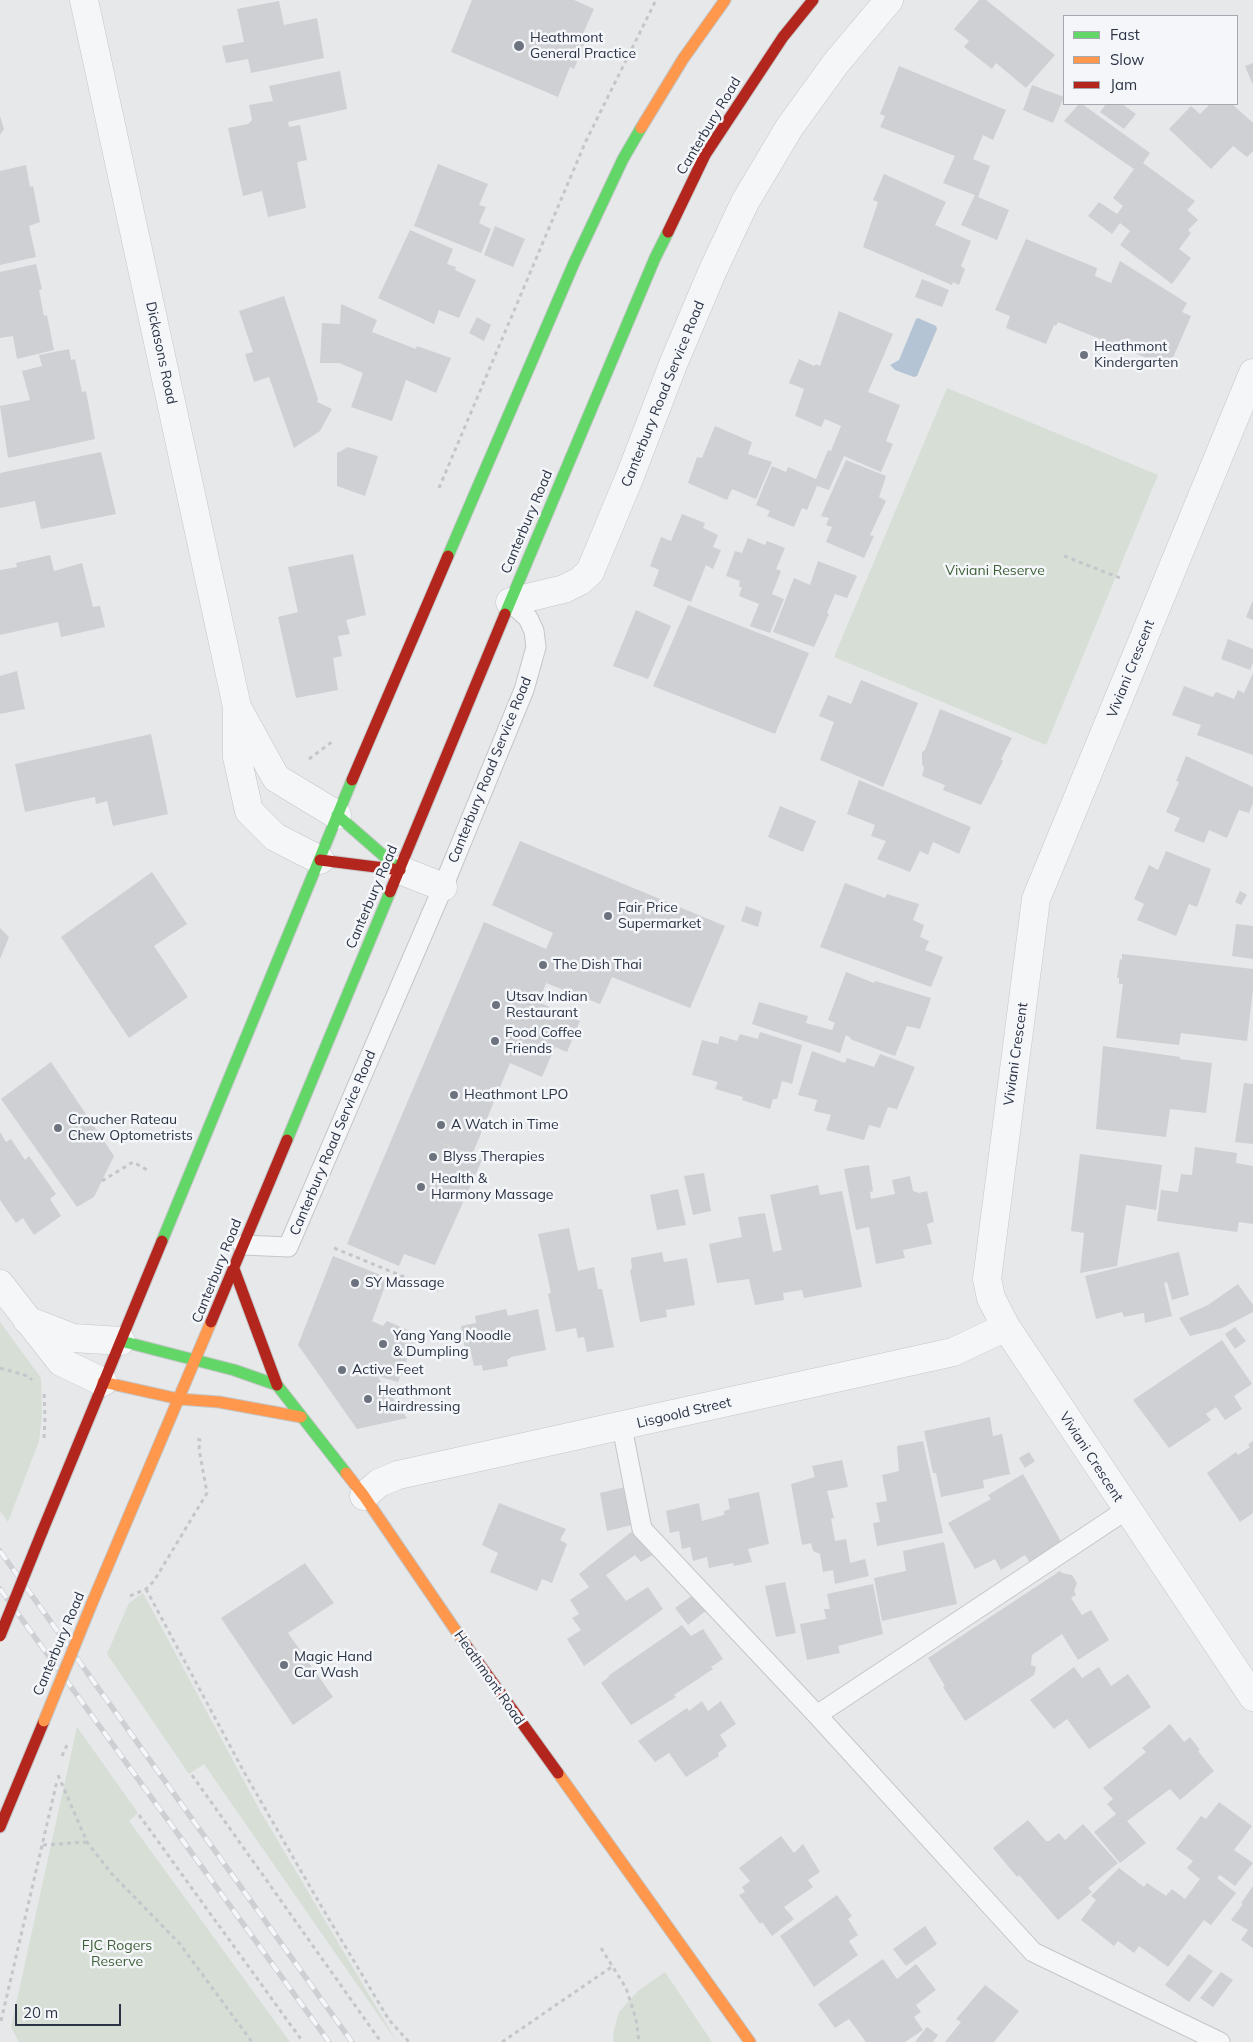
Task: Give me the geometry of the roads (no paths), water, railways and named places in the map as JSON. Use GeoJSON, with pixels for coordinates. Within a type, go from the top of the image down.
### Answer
{"type":"FeatureCollection","features":[{"type":"Feature","properties":{"kind":"main road"},"geometry":{"type":"LineString","coordinates":[[0,1636],[337,815],[574,263],[622,159],[683,59],[725,0]]}},
{"type":"Feature","properties":{"kind":"main road","name":"Canterbury Road"},"geometry":{"type":"LineString","coordinates":[[0,1827],[12,1787],[44,1721],[234,1269],[629,316],[701,162],[741,98],[783,37],[812,0]]}},
{"type":"Feature","properties":{"kind":"main road"},"geometry":{"type":"LineString","coordinates":[[337,815],[400,870]]}},
{"type":"Feature","properties":{"kind":"main road"},"geometry":{"type":"LineString","coordinates":[[320,860],[400,870]]}},
{"type":"Feature","properties":{"kind":"main road","name":"Heathmont Road"},"geometry":{"type":"LineString","coordinates":[[234,1269],[277,1385],[300,1418],[364,1496],[482,1669],[750,2042]]}},
{"type":"Feature","properties":{"kind":"main road"},"geometry":{"type":"LineString","coordinates":[[120,1341],[234,1370],[277,1385]]}},
{"type":"Feature","properties":{"kind":"main road"},"geometry":{"type":"LineString","coordinates":[[104,1382],[179,1400],[219,1402],[300,1418]]}},
{"type":"Feature","properties":{"kind":"street","name":"Dickasons Road"},"geometry":{"type":"LineString","coordinates":[[84,0],[237,707],[237,757],[249,811]]}},
{"type":"Feature","properties":{"kind":"street","name":"Canterbury Road Service Road"},"geometry":{"type":"LineString","coordinates":[[510,602],[564,589],[580,581],[590,572],[630,476],[677,354],[744,202],[789,128],[836,63],[889,0]]}},
{"type":"Feature","properties":{"kind":"street","name":"Viviani Crescent"},"geometry":{"type":"LineString","coordinates":[[1253,373],[1036,899],[987,1279],[991,1298],[1006,1327],[1126,1510],[1253,1697]]}},
{"type":"Feature","properties":{"kind":"street","name":"Dickasons Road"},"geometry":{"type":"LineString","coordinates":[[237,707],[276,778],[337,815]]}},
{"type":"Feature","properties":{"kind":"street"},"geometry":{"type":"LineString","coordinates":[[276,778],[249,811],[275,837],[320,860]]}},
{"type":"Feature","properties":{"kind":"street"},"geometry":{"type":"LineString","coordinates":[[400,870],[444,887]]}},
{"type":"Feature","properties":{"kind":"street"},"geometry":{"type":"LineString","coordinates":[[0,1284],[61,1362],[104,1382]]}},
{"type":"Feature","properties":{"kind":"street"},"geometry":{"type":"LineString","coordinates":[[27,1320],[73,1338],[120,1341]]}},
{"type":"Feature","properties":{"kind":"street","name":"Lisgoold Street"},"geometry":{"type":"LineString","coordinates":[[364,1496],[379,1483],[398,1476],[953,1352],[1006,1327]]}},
{"type":"Feature","properties":{"kind":"lane","name":"Canterbury Road Service Road"},"geometry":{"type":"LineString","coordinates":[[243,1245],[288,1247],[444,887],[524,690],[536,646],[534,631],[528,618],[510,602]]}},
{"type":"Feature","properties":{"kind":"lane"},"geometry":{"type":"LineString","coordinates":[[622,1427],[642,1529],[816,1715],[1033,1952],[1220,2042]]}},
{"type":"Feature","properties":{"kind":"lane"},"geometry":{"type":"LineString","coordinates":[[816,1715],[1126,1510]]}},
{"type":"Feature","properties":{"kind":"water"},"geometry":{"type":"Polygon","coordinates":[[[918,318],[936,326],[937,329],[917,376],[914,377],[895,370],[890,365],[899,360],[918,318]]]}},
{"type":"Feature","properties":{"kind":"railway"},"geometry":{"type":"LineString","coordinates":[[0,1551],[352,2042]]}},
{"type":"Feature","properties":{"kind":"railway"},"geometry":{"type":"LineString","coordinates":[[0,1589],[329,2042]]}},
{"type":"Feature","properties":{"kind":"place","name":"Heathmont General Practice"},"geometry":{"type":"Point","coordinates":[519,46]}},
{"type":"Feature","properties":{"kind":"place","name":"Heathmont Kindergarten"},"geometry":{"type":"Point","coordinates":[1084,355]}},
{"type":"Feature","properties":{"kind":"place","name":"Fair Price Supermarket"},"geometry":{"type":"Point","coordinates":[608,916]}},
{"type":"Feature","properties":{"kind":"place","name":"The Dish Thai"},"geometry":{"type":"Point","coordinates":[543,965]}},
{"type":"Feature","properties":{"kind":"place","name":"Utsav Indian Restaurant"},"geometry":{"type":"Point","coordinates":[496,1005]}},
{"type":"Feature","properties":{"kind":"place","name":"Food Coffee Friends"},"geometry":{"type":"Point","coordinates":[495,1041]}},
{"type":"Feature","properties":{"kind":"place","name":"Heathmont LPO"},"geometry":{"type":"Point","coordinates":[454,1095]}},
{"type":"Feature","properties":{"kind":"place","name":"A Watch in Time"},"geometry":{"type":"Point","coordinates":[441,1125]}},
{"type":"Feature","properties":{"kind":"place","name":"Croucher Rateau Chew Optometrists"},"geometry":{"type":"Point","coordinates":[58,1128]}},
{"type":"Feature","properties":{"kind":"place","name":"Blyss Therapies"},"geometry":{"type":"Point","coordinates":[433,1157]}},
{"type":"Feature","properties":{"kind":"place","name":"Health & Harmony Massage"},"geometry":{"type":"Point","coordinates":[421,1187]}},
{"type":"Feature","properties":{"kind":"place","name":"SY Massage"},"geometry":{"type":"Point","coordinates":[355,1283]}},
{"type":"Feature","properties":{"kind":"place","name":"Yang Yang Noodle & Dumpling"},"geometry":{"type":"Point","coordinates":[383,1344]}},
{"type":"Feature","properties":{"kind":"place","name":"Active Feet"},"geometry":{"type":"Point","coordinates":[342,1370]}},
{"type":"Feature","properties":{"kind":"place","name":"Heathmont Hairdressing"},"geometry":{"type":"Point","coordinates":[368,1399]}},
{"type":"Feature","properties":{"kind":"place","name":"Magic Hand Car Wash"},"geometry":{"type":"Point","coordinates":[284,1665]}},
{"type":"Feature","properties":{"kind":"park label","name":"Viviani Reserve"},"geometry":{"type":"Point","coordinates":[995,571]}},
{"type":"Feature","properties":{"kind":"park label","name":"FJC Rogers Reserve"},"geometry":{"type":"Point","coordinates":[117,1954]}}]}
